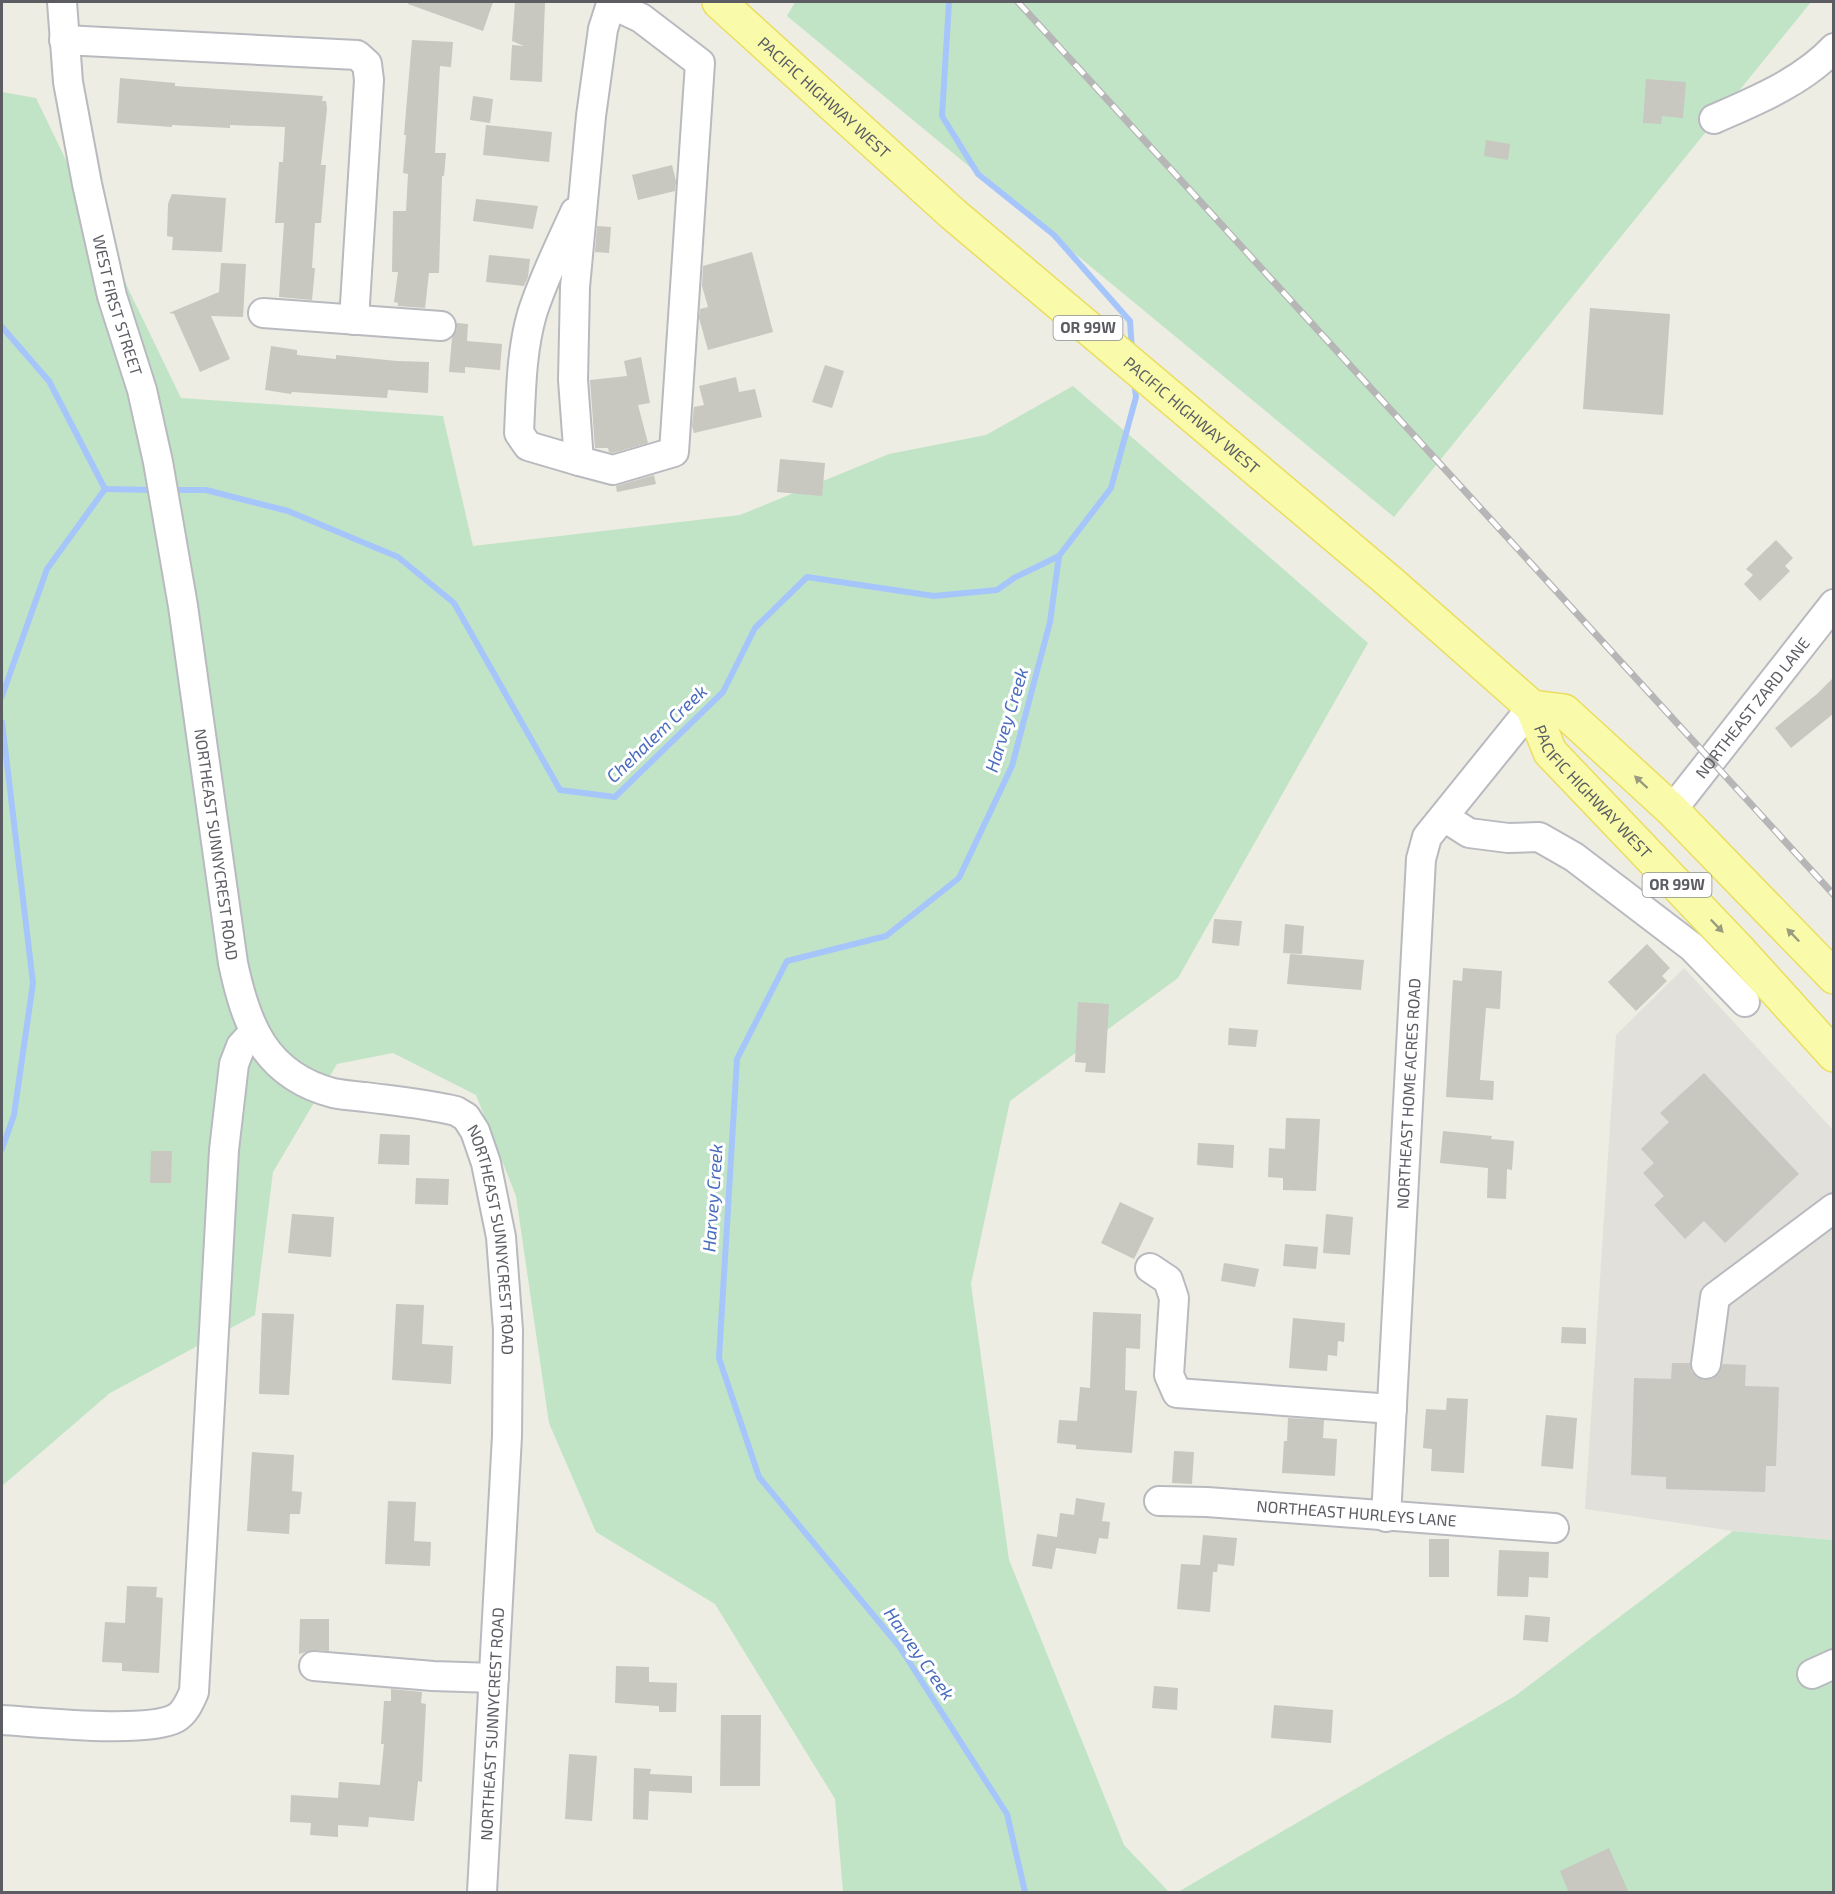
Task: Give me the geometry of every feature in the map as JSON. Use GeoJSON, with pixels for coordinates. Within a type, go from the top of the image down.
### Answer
{"type":"FeatureCollection","features":[{"type":"Feature","properties":{"kind":"main road","name":"PACIFIC HIGHWAY WEST"},"geometry":{"type":"LineString","coordinates":[[719,2],[953,214],[1390,582],[1532,707],[1550,752],[1739,950],[1833,1055]]}},
{"type":"Feature","properties":{"kind":"main road","name":"PACIFIC HIGHWAY WEST"},"geometry":{"type":"LineString","coordinates":[[1532,707],[1564,711],[1672,810],[1833,977]]}},
{"type":"Feature","properties":{"kind":"street","name":"WEST FIRST STREET"},"geometry":{"type":"LineString","coordinates":[[62,2],[68,82],[87,184],[112,296],[142,390],[158,462],[183,606]]}},
{"type":"Feature","properties":{"kind":"street"},"geometry":{"type":"LineString","coordinates":[[579,461],[573,368],[575,287],[592,105],[603,29],[611,3],[641,18],[700,63],[674,452],[614,470],[579,461],[528,446],[519,433],[524,358],[532,315],[556,253],[583,196]]}},
{"type":"Feature","properties":{"kind":"street"},"geometry":{"type":"LineString","coordinates":[[64,40],[357,55],[367,64],[369,80],[354,320]]}},
{"type":"Feature","properties":{"kind":"street"},"geometry":{"type":"LineString","coordinates":[[1714,118],[1764,97],[1801,75],[1827,56],[1833,48]]}},
{"type":"Feature","properties":{"kind":"street"},"geometry":{"type":"LineString","coordinates":[[263,313],[441,326]]}},
{"type":"Feature","properties":{"kind":"street","name":"NORTHEAST ZARD LANE"},"geometry":{"type":"LineString","coordinates":[[1672,810],[1833,604]]}},
{"type":"Feature","properties":{"kind":"street","name":"NORTHEAST SUNNYCREST ROAD"},"geometry":{"type":"LineString","coordinates":[[183,606],[233,963],[240,1001],[254,1032],[268,1053],[283,1068],[303,1081],[333,1093],[456,1111],[466,1117],[475,1131],[486,1163],[501,1237],[508,1330],[507,1436],[482,1893]]}},
{"type":"Feature","properties":{"kind":"street","name":"NORTHEAST HOME ACRES ROAD"},"geometry":{"type":"LineString","coordinates":[[1386,1517],[1421,859],[1427,837],[1532,707]]}},
{"type":"Feature","properties":{"kind":"street"},"geometry":{"type":"LineString","coordinates":[[1444,817],[1469,833],[1508,838],[1539,837],[1575,857],[1692,947],[1745,1002]]}},
{"type":"Feature","properties":{"kind":"street"},"geometry":{"type":"LineString","coordinates":[[2,1720],[150,1725],[177,1718],[187,1707],[194,1692],[224,1150],[234,1064],[241,1047],[254,1032]]}},
{"type":"Feature","properties":{"kind":"street"},"geometry":{"type":"LineString","coordinates":[[1706,1364],[1715,1297],[1833,1208]]}},
{"type":"Feature","properties":{"kind":"street"},"geometry":{"type":"LineString","coordinates":[[1150,1269],[1168,1280],[1174,1298],[1169,1375],[1177,1393],[1392,1409]]}},
{"type":"Feature","properties":{"kind":"street","name":"NORTHEAST HURLEYS LANE"},"geometry":{"type":"LineString","coordinates":[[1159,1501],[1207,1502],[1554,1528]]}},
{"type":"Feature","properties":{"kind":"street"},"geometry":{"type":"LineString","coordinates":[[314,1666],[433,1676],[494,1678]]}},
{"type":"Feature","properties":{"kind":"shaded area"},"geometry":{"type":"Polygon","coordinates":[[[1684,968],[1833,1130],[1833,1540],[1733,1531],[1585,1509],[1616,1035],[1684,968]]]}},
{"type":"Feature","properties":{"kind":"green space"},"geometry":{"type":"Polygon","coordinates":[[[795,2],[1811,2],[1394,517],[787,16],[795,2]]]}},
{"type":"Feature","properties":{"kind":"green space"},"geometry":{"type":"Polygon","coordinates":[[[2,92],[36,98],[181,398],[443,416],[473,546],[740,515],[889,454],[986,435],[1073,386],[1368,643],[1178,978],[1010,1101],[971,1284],[1009,1560],[1124,1845],[1169,1892],[843,1892],[835,1799],[715,1604],[596,1532],[549,1423],[516,1196],[476,1095],[393,1053],[337,1064],[273,1172],[255,1315],[110,1393],[2,1486],[2,92]]]}},
{"type":"Feature","properties":{"kind":"green space"},"geometry":{"type":"Polygon","coordinates":[[[1733,1531],[1833,1540],[1833,1892],[1178,1892],[1515,1696],[1733,1531]]]}},
{"type":"Feature","properties":{"kind":"building"},"geometry":{"type":"Polygon","coordinates":[[[409,2],[493,2],[483,31],[408,4],[409,2]]]}},
{"type":"Feature","properties":{"kind":"building"},"geometry":{"type":"Polygon","coordinates":[[[515,2],[545,2],[542,82],[510,80],[512,45],[524,46],[512,41],[515,2]]]}},
{"type":"Feature","properties":{"kind":"building"},"geometry":{"type":"Polygon","coordinates":[[[412,40],[453,42],[451,67],[440,66],[435,153],[446,153],[444,176],[442,176],[439,273],[429,273],[425,308],[398,306],[398,303],[394,302],[398,272],[392,272],[393,211],[406,211],[408,174],[403,173],[406,135],[404,135],[412,40]]]}},
{"type":"Feature","properties":{"kind":"building"},"geometry":{"type":"Polygon","coordinates":[[[120,78],[175,83],[175,86],[323,96],[322,101],[326,101],[327,109],[321,165],[326,165],[321,223],[315,223],[312,300],[279,297],[284,223],[275,223],[279,162],[283,162],[285,127],[230,125],[230,128],[172,125],[172,127],[117,123],[120,78]]]}},
{"type":"Feature","properties":{"kind":"building"},"geometry":{"type":"Polygon","coordinates":[[[1646,79],[1686,82],[1683,118],[1662,116],[1661,124],[1643,123],[1646,79]]]}},
{"type":"Feature","properties":{"kind":"building"},"geometry":{"type":"Polygon","coordinates":[[[473,96],[493,99],[490,123],[470,120],[473,96]]]}},
{"type":"Feature","properties":{"kind":"building"},"geometry":{"type":"Polygon","coordinates":[[[486,125],[552,132],[549,162],[483,155],[486,125]]]}},
{"type":"Feature","properties":{"kind":"building"},"geometry":{"type":"Polygon","coordinates":[[[1486,140],[1510,144],[1508,160],[1484,156],[1486,140]]]}},
{"type":"Feature","properties":{"kind":"building"},"geometry":{"type":"Polygon","coordinates":[[[672,165],[676,181],[675,191],[638,200],[632,175],[672,165]]]}},
{"type":"Feature","properties":{"kind":"building"},"geometry":{"type":"Polygon","coordinates":[[[172,194],[226,198],[222,252],[172,250],[173,237],[167,236],[168,204],[172,194]]]}},
{"type":"Feature","properties":{"kind":"building"},"geometry":{"type":"Polygon","coordinates":[[[476,199],[538,206],[533,229],[473,221],[476,199]]]}},
{"type":"Feature","properties":{"kind":"building"},"geometry":{"type":"Polygon","coordinates":[[[597,226],[611,227],[609,253],[595,252],[597,226]]]}},
{"type":"Feature","properties":{"kind":"building"},"geometry":{"type":"Polygon","coordinates":[[[752,252],[773,332],[708,350],[699,318],[700,309],[708,307],[702,286],[703,266],[752,252]]]}},
{"type":"Feature","properties":{"kind":"building"},"geometry":{"type":"Polygon","coordinates":[[[489,255],[530,259],[528,277],[524,286],[486,282],[489,255]]]}},
{"type":"Feature","properties":{"kind":"building"},"geometry":{"type":"Polygon","coordinates":[[[221,263],[246,264],[243,317],[211,316],[230,359],[200,372],[174,314],[169,313],[219,292],[221,263]]]}},
{"type":"Feature","properties":{"kind":"building"},"geometry":{"type":"Polygon","coordinates":[[[1590,308],[1670,314],[1663,415],[1583,409],[1590,308]]]}},
{"type":"Feature","properties":{"kind":"building"},"geometry":{"type":"Polygon","coordinates":[[[457,323],[468,324],[467,341],[502,344],[500,370],[465,367],[465,373],[449,372],[452,338],[457,323]]]}},
{"type":"Feature","properties":{"kind":"building"},"geometry":{"type":"Polygon","coordinates":[[[271,346],[297,350],[297,355],[336,359],[336,355],[429,362],[428,393],[388,390],[387,398],[292,392],[291,394],[265,390],[271,346]]]}},
{"type":"Feature","properties":{"kind":"building"},"geometry":{"type":"Polygon","coordinates":[[[641,357],[650,403],[638,405],[648,443],[613,453],[609,452],[608,448],[595,448],[590,380],[627,376],[624,361],[641,357]]]}},
{"type":"Feature","properties":{"kind":"building"},"geometry":{"type":"Polygon","coordinates":[[[825,365],[844,371],[832,408],[812,402],[825,365]]]}},
{"type":"Feature","properties":{"kind":"building"},"geometry":{"type":"Polygon","coordinates":[[[736,377],[739,392],[755,389],[762,417],[694,433],[692,426],[694,407],[704,405],[699,386],[736,377]]]}},
{"type":"Feature","properties":{"kind":"building"},"geometry":{"type":"Polygon","coordinates":[[[780,459],[825,463],[822,496],[777,492],[780,459]]]}},
{"type":"Feature","properties":{"kind":"building"},"geometry":{"type":"Polygon","coordinates":[[[654,475],[656,484],[617,492],[616,486],[654,475]]]}},
{"type":"Feature","properties":{"kind":"building"},"geometry":{"type":"Polygon","coordinates":[[[1776,540],[1793,558],[1785,566],[1790,571],[1760,601],[1744,584],[1753,575],[1746,569],[1776,540]]]}},
{"type":"Feature","properties":{"kind":"building"},"geometry":{"type":"Polygon","coordinates":[[[1833,678],[1833,714],[1791,748],[1775,728],[1833,678]]]}},
{"type":"Feature","properties":{"kind":"building"},"geometry":{"type":"Polygon","coordinates":[[[1214,919],[1242,921],[1239,946],[1212,943],[1214,919]]]}},
{"type":"Feature","properties":{"kind":"building"},"geometry":{"type":"Polygon","coordinates":[[[1285,924],[1304,926],[1302,954],[1283,953],[1285,924]]]}},
{"type":"Feature","properties":{"kind":"building"},"geometry":{"type":"Polygon","coordinates":[[[1647,944],[1670,968],[1662,976],[1667,981],[1636,1011],[1608,982],[1647,944]]]}},
{"type":"Feature","properties":{"kind":"building"},"geometry":{"type":"Polygon","coordinates":[[[1290,954],[1364,960],[1361,990],[1287,984],[1290,954]]]}},
{"type":"Feature","properties":{"kind":"building"},"geometry":{"type":"Polygon","coordinates":[[[1463,968],[1502,971],[1500,1009],[1486,1008],[1480,1080],[1494,1081],[1493,1100],[1446,1097],[1453,980],[1462,981],[1463,968]]]}},
{"type":"Feature","properties":{"kind":"building"},"geometry":{"type":"Polygon","coordinates":[[[1078,1002],[1109,1004],[1105,1073],[1085,1072],[1086,1063],[1075,1062],[1078,1002]]]}},
{"type":"Feature","properties":{"kind":"building"},"geometry":{"type":"Polygon","coordinates":[[[1229,1028],[1258,1030],[1256,1047],[1228,1045],[1229,1028]]]}},
{"type":"Feature","properties":{"kind":"building"},"geometry":{"type":"Polygon","coordinates":[[[1704,1073],[1799,1174],[1725,1243],[1704,1221],[1685,1239],[1654,1205],[1664,1196],[1643,1173],[1654,1163],[1641,1149],[1669,1122],[1660,1113],[1704,1073]]]}},
{"type":"Feature","properties":{"kind":"building"},"geometry":{"type":"Polygon","coordinates":[[[1286,1118],[1320,1119],[1316,1191],[1283,1190],[1283,1178],[1268,1177],[1269,1148],[1285,1149],[1286,1118]]]}},
{"type":"Feature","properties":{"kind":"building"},"geometry":{"type":"Polygon","coordinates":[[[1443,1131],[1492,1136],[1491,1139],[1514,1141],[1512,1170],[1507,1169],[1506,1199],[1487,1198],[1488,1168],[1440,1163],[1443,1131]]]}},
{"type":"Feature","properties":{"kind":"building"},"geometry":{"type":"Polygon","coordinates":[[[380,1134],[410,1135],[409,1165],[378,1164],[380,1134]]]}},
{"type":"Feature","properties":{"kind":"building"},"geometry":{"type":"Polygon","coordinates":[[[1198,1143],[1234,1145],[1233,1168],[1197,1165],[1198,1143]]]}},
{"type":"Feature","properties":{"kind":"building"},"geometry":{"type":"Polygon","coordinates":[[[151,1151],[172,1151],[171,1183],[150,1183],[151,1151]]]}},
{"type":"Feature","properties":{"kind":"building"},"geometry":{"type":"Polygon","coordinates":[[[416,1178],[449,1179],[448,1205],[415,1204],[416,1178]]]}},
{"type":"Feature","properties":{"kind":"building"},"geometry":{"type":"Polygon","coordinates":[[[1120,1202],[1154,1218],[1134,1259],[1101,1243],[1120,1202]]]}},
{"type":"Feature","properties":{"kind":"building"},"geometry":{"type":"Polygon","coordinates":[[[292,1214],[334,1217],[331,1257],[288,1253],[292,1214]]]}},
{"type":"Feature","properties":{"kind":"building"},"geometry":{"type":"Polygon","coordinates":[[[1326,1214],[1353,1217],[1350,1255],[1323,1253],[1326,1214]]]}},
{"type":"Feature","properties":{"kind":"building"},"geometry":{"type":"Polygon","coordinates":[[[1285,1244],[1318,1247],[1316,1269],[1283,1266],[1285,1244]]]}},
{"type":"Feature","properties":{"kind":"building"},"geometry":{"type":"Polygon","coordinates":[[[1224,1263],[1259,1269],[1255,1287],[1221,1281],[1224,1263]]]}},
{"type":"Feature","properties":{"kind":"building"},"geometry":{"type":"Polygon","coordinates":[[[396,1304],[424,1305],[422,1344],[453,1346],[451,1384],[392,1380],[396,1304]]]}},
{"type":"Feature","properties":{"kind":"building"},"geometry":{"type":"Polygon","coordinates":[[[1093,1312],[1141,1314],[1140,1349],[1126,1348],[1125,1390],[1137,1391],[1132,1453],[1076,1449],[1076,1445],[1057,1443],[1059,1420],[1077,1421],[1080,1387],[1090,1388],[1093,1312]]]}},
{"type":"Feature","properties":{"kind":"building"},"geometry":{"type":"Polygon","coordinates":[[[262,1313],[294,1314],[289,1395],[259,1394],[262,1313]]]}},
{"type":"Feature","properties":{"kind":"building"},"geometry":{"type":"Polygon","coordinates":[[[1293,1318],[1345,1323],[1344,1342],[1338,1341],[1337,1356],[1328,1355],[1327,1371],[1289,1368],[1293,1318]]]}},
{"type":"Feature","properties":{"kind":"building"},"geometry":{"type":"Polygon","coordinates":[[[1562,1327],[1586,1328],[1586,1344],[1561,1343],[1562,1327]]]}},
{"type":"Feature","properties":{"kind":"building"},"geometry":{"type":"Polygon","coordinates":[[[1672,1363],[1690,1363],[1691,1371],[1696,1377],[1704,1380],[1712,1379],[1719,1374],[1723,1364],[1746,1365],[1745,1386],[1779,1387],[1776,1466],[1766,1466],[1765,1492],[1666,1489],[1666,1477],[1631,1475],[1634,1378],[1671,1379],[1672,1363]]]}},
{"type":"Feature","properties":{"kind":"building"},"geometry":{"type":"Polygon","coordinates":[[[1447,1398],[1468,1399],[1464,1473],[1431,1471],[1432,1449],[1423,1448],[1426,1409],[1446,1410],[1447,1398]]]}},
{"type":"Feature","properties":{"kind":"building"},"geometry":{"type":"Polygon","coordinates":[[[1546,1415],[1577,1418],[1573,1469],[1541,1466],[1546,1415]]]}},
{"type":"Feature","properties":{"kind":"building"},"geometry":{"type":"Polygon","coordinates":[[[1288,1418],[1324,1420],[1323,1438],[1337,1439],[1335,1476],[1282,1473],[1288,1418]]]}},
{"type":"Feature","properties":{"kind":"building"},"geometry":{"type":"Polygon","coordinates":[[[1174,1451],[1194,1452],[1192,1484],[1172,1483],[1174,1451]]]}},
{"type":"Feature","properties":{"kind":"building"},"geometry":{"type":"Polygon","coordinates":[[[252,1452],[294,1455],[292,1491],[302,1492],[300,1514],[290,1514],[289,1534],[247,1531],[252,1452]]]}},
{"type":"Feature","properties":{"kind":"building"},"geometry":{"type":"Polygon","coordinates":[[[1076,1498],[1105,1503],[1102,1521],[1110,1522],[1108,1539],[1099,1538],[1096,1554],[1056,1548],[1052,1569],[1032,1566],[1037,1534],[1057,1537],[1060,1513],[1074,1515],[1076,1498]]]}},
{"type":"Feature","properties":{"kind":"building"},"geometry":{"type":"Polygon","coordinates":[[[388,1501],[416,1502],[414,1541],[431,1542],[430,1566],[385,1564],[388,1501]]]}},
{"type":"Feature","properties":{"kind":"building"},"geometry":{"type":"Polygon","coordinates":[[[1203,1535],[1237,1538],[1234,1566],[1218,1564],[1217,1572],[1213,1572],[1210,1612],[1177,1609],[1181,1564],[1200,1565],[1203,1535]]]}},
{"type":"Feature","properties":{"kind":"building"},"geometry":{"type":"Polygon","coordinates":[[[1429,1539],[1449,1539],[1449,1577],[1429,1577],[1429,1539]]]}},
{"type":"Feature","properties":{"kind":"building"},"geometry":{"type":"Polygon","coordinates":[[[1499,1550],[1549,1552],[1548,1578],[1529,1577],[1528,1597],[1497,1596],[1499,1550]]]}},
{"type":"Feature","properties":{"kind":"building"},"geometry":{"type":"Polygon","coordinates":[[[127,1586],[157,1587],[156,1597],[163,1598],[159,1673],[122,1671],[122,1663],[102,1662],[105,1622],[125,1623],[127,1586]]]}},
{"type":"Feature","properties":{"kind":"building"},"geometry":{"type":"Polygon","coordinates":[[[1525,1615],[1550,1617],[1548,1642],[1523,1640],[1525,1615]]]}},
{"type":"Feature","properties":{"kind":"building"},"geometry":{"type":"Polygon","coordinates":[[[300,1619],[329,1619],[329,1651],[315,1650],[299,1654],[300,1619]]]}},
{"type":"Feature","properties":{"kind":"building"},"geometry":{"type":"Polygon","coordinates":[[[616,1666],[649,1667],[649,1682],[677,1683],[676,1712],[659,1712],[659,1706],[615,1703],[616,1666]]]}},
{"type":"Feature","properties":{"kind":"building"},"geometry":{"type":"Polygon","coordinates":[[[1154,1686],[1178,1688],[1177,1710],[1152,1708],[1154,1686]]]}},
{"type":"Feature","properties":{"kind":"building"},"geometry":{"type":"Polygon","coordinates":[[[391,1689],[422,1692],[421,1703],[426,1704],[422,1782],[418,1781],[414,1821],[369,1817],[368,1827],[338,1825],[338,1837],[310,1835],[311,1823],[290,1822],[291,1795],[338,1798],[339,1782],[380,1785],[384,1744],[381,1744],[384,1701],[391,1701],[391,1689]]]}},
{"type":"Feature","properties":{"kind":"building"},"geometry":{"type":"Polygon","coordinates":[[[1274,1705],[1333,1710],[1331,1743],[1271,1738],[1274,1705]]]}},
{"type":"Feature","properties":{"kind":"building"},"geometry":{"type":"Polygon","coordinates":[[[721,1715],[761,1715],[760,1786],[720,1786],[721,1715]]]}},
{"type":"Feature","properties":{"kind":"building"},"geometry":{"type":"Polygon","coordinates":[[[569,1754],[597,1756],[592,1821],[565,1819],[569,1754]]]}},
{"type":"Feature","properties":{"kind":"building"},"geometry":{"type":"Polygon","coordinates":[[[634,1768],[651,1769],[650,1774],[692,1776],[692,1793],[649,1791],[648,1820],[633,1819],[634,1768]]]}},
{"type":"Feature","properties":{"kind":"building"},"geometry":{"type":"Polygon","coordinates":[[[1609,1848],[1629,1893],[1569,1893],[1560,1871],[1609,1848]]]}},
{"type":"Feature","properties":{"kind":"waterway","name":"Chehalem Creek"},"geometry":{"type":"LineString","coordinates":[[949,2],[942,116],[978,174],[1054,235],[1130,321],[1132,350]]}},
{"type":"Feature","properties":{"kind":"waterway"},"geometry":{"type":"LineString","coordinates":[[2,327],[49,381],[105,489]]}},
{"type":"Feature","properties":{"kind":"waterway","name":"Chehalem Creek"},"geometry":{"type":"LineString","coordinates":[[172,490],[206,490],[288,511],[398,557],[454,603],[560,790],[615,797],[723,692],[755,628],[807,577],[934,596],[997,590],[1014,578],[1059,556],[1111,488],[1136,397],[1134,381]]}},
{"type":"Feature","properties":{"kind":"waterway","name":"Chehalem Creek"},"geometry":{"type":"LineString","coordinates":[[105,489],[156,490]]}},
{"type":"Feature","properties":{"kind":"waterway","name":"Chehalem Creek"},"geometry":{"type":"LineString","coordinates":[[2,696],[47,569],[105,489]]}},
{"type":"Feature","properties":{"kind":"waterway","name":"Harvey Creek"},"geometry":{"type":"LineString","coordinates":[[1025,1892],[1007,1814],[899,1646],[759,1477],[719,1358],[737,1059],[787,961],[886,936],[959,878],[1012,766],[1050,622],[1059,556]]}},
{"type":"Feature","properties":{"kind":"waterway","name":"Chehalem Creek"},"geometry":{"type":"LineString","coordinates":[[2,722],[33,983],[14,1115],[2,1149]]}},
{"type":"Feature","properties":{"kind":"railway"},"geometry":{"type":"LineString","coordinates":[[1018,2],[1834,895]]}}]}
